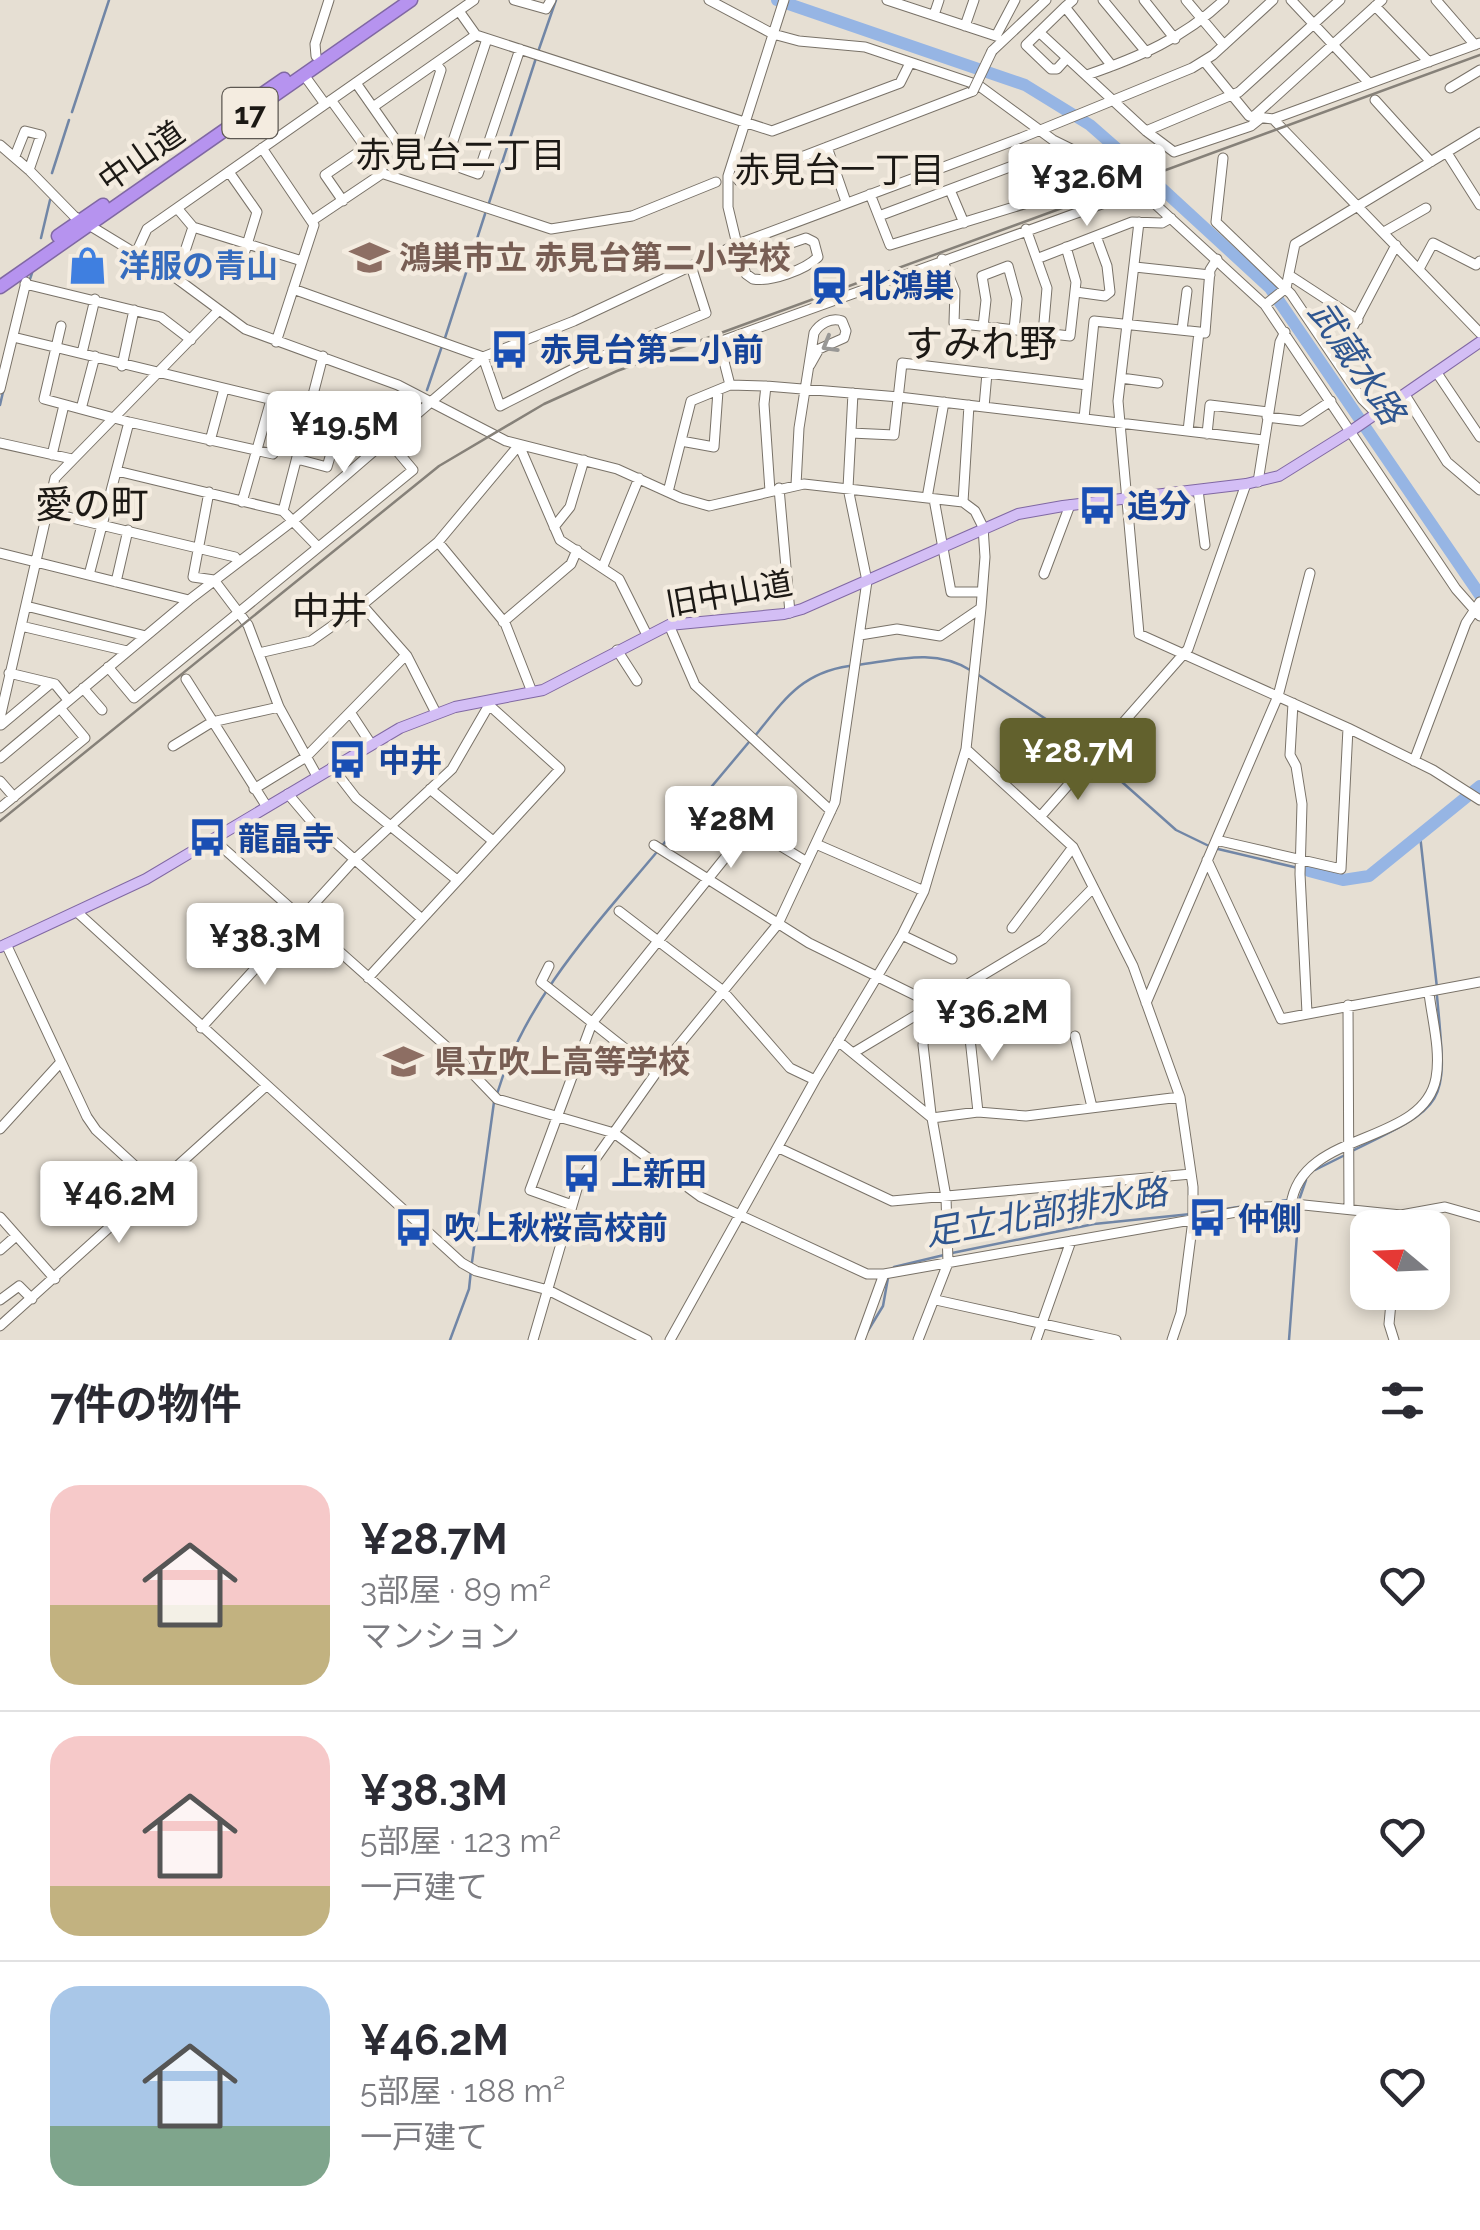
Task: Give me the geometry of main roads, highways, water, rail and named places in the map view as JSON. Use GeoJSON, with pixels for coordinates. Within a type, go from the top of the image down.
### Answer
{"type":"FeatureCollection","features":[{"type":"Feature","properties":{"kind":"highway","name":"中山道"},"geometry":{"type":"LineString","coordinates":[[0,288],[26,277],[84,223],[396,0]]}},
{"type":"Feature","properties":{"kind":"highway","name":"中山道"},"geometry":{"type":"LineString","coordinates":[[0,278],[410,0]]}},
{"type":"Feature","properties":{"kind":"main road","name":"旧中山道"},"geometry":{"type":"LineString","coordinates":[[3,946],[146,879],[371,744],[436,713],[560,683],[669,625],[790,612],[1018,514],[1252,483],[1279,476],[1480,342]]}},
{"type":"Feature","properties":{"kind":"waterway"},"geometry":{"type":"LineString","coordinates":[[72,112],[109,0]]}},
{"type":"Feature","properties":{"kind":"waterway"},"geometry":{"type":"LineString","coordinates":[[539,49],[556,0]]}},
{"type":"Feature","properties":{"kind":"waterway","name":"武蔵水路"},"geometry":{"type":"LineString","coordinates":[[777,0],[1025,85],[1090,125],[1131,161]]}},
{"type":"Feature","properties":{"kind":"waterway"},"geometry":{"type":"LineString","coordinates":[[489,203],[536,58]]}},
{"type":"Feature","properties":{"kind":"waterway"},"geometry":{"type":"LineString","coordinates":[[52,173],[69,120]]}},
{"type":"Feature","properties":{"kind":"waterway","name":"武蔵水路"},"geometry":{"type":"LineString","coordinates":[[1158,185],[1270,288],[1480,595]]}},
{"type":"Feature","properties":{"kind":"waterway"},"geometry":{"type":"LineString","coordinates":[[41,238],[50,200]]}},
{"type":"Feature","properties":{"kind":"waterway"},"geometry":{"type":"LineString","coordinates":[[445,338],[485,214]]}},
{"type":"Feature","properties":{"kind":"waterway"},"geometry":{"type":"LineString","coordinates":[[30,279],[32,273]]}},
{"type":"Feature","properties":{"kind":"waterway"},"geometry":{"type":"LineString","coordinates":[[427,390],[442,346]]}},
{"type":"Feature","properties":{"kind":"waterway"},"geometry":{"type":"LineString","coordinates":[[0,405],[3,392]]}},
{"type":"Feature","properties":{"kind":"waterway"},"geometry":{"type":"LineString","coordinates":[[857,665],[929,657],[970,670]]}},
{"type":"Feature","properties":{"kind":"waterway"},"geometry":{"type":"LineString","coordinates":[[755,736],[795,690],[818,675],[849,666]]}},
{"type":"Feature","properties":{"kind":"waterway"},"geometry":{"type":"LineString","coordinates":[[977,674],[1089,752]]}},
{"type":"Feature","properties":{"kind":"waterway"},"geometry":{"type":"LineString","coordinates":[[661,847],[749,742]]}},
{"type":"Feature","properties":{"kind":"waterway"},"geometry":{"type":"LineString","coordinates":[[1095,758],[1176,830],[1211,847]]}},
{"type":"Feature","properties":{"kind":"waterway"},"geometry":{"type":"LineString","coordinates":[[1309,871],[1343,880],[1369,876],[1480,786]]}},
{"type":"Feature","properties":{"kind":"waterway","name":"足立北部排水路"},"geometry":{"type":"LineString","coordinates":[[1420,835],[1437,988]]}},
{"type":"Feature","properties":{"kind":"waterway"},"geometry":{"type":"LineString","coordinates":[[1218,849],[1298,868]]}},
{"type":"Feature","properties":{"kind":"waterway"},"geometry":{"type":"LineString","coordinates":[[497,1094],[509,1060],[543,996],[656,853]]}},
{"type":"Feature","properties":{"kind":"waterway","name":"足立北部排水路"},"geometry":{"type":"LineString","coordinates":[[1350,1152],[1408,1122],[1435,1097],[1442,1060],[1437,996]]}},
{"type":"Feature","properties":{"kind":"waterway"},"geometry":{"type":"LineString","coordinates":[[472,1262],[494,1102]]}},
{"type":"Feature","properties":{"kind":"waterway","name":"足立北部排水路"},"geometry":{"type":"LineString","coordinates":[[1315,1170],[1343,1156]]}},
{"type":"Feature","properties":{"kind":"waterway","name":"足立北部排水路"},"geometry":{"type":"LineString","coordinates":[[1299,1200],[1306,1180]]}},
{"type":"Feature","properties":{"kind":"waterway","name":"足立北部排水路"},"geometry":{"type":"LineString","coordinates":[[1273,1202],[1288,1200]]}},
{"type":"Feature","properties":{"kind":"waterway","name":"足立北部排水路"},"geometry":{"type":"LineString","coordinates":[[1199,1213],[1245,1206]]}},
{"type":"Feature","properties":{"kind":"waterway"},"geometry":{"type":"LineString","coordinates":[[1289,1340],[1299,1208]]}},
{"type":"Feature","properties":{"kind":"waterway","name":"足立北部排水路"},"geometry":{"type":"LineString","coordinates":[[952,1253],[1094,1224],[1191,1214]]}},
{"type":"Feature","properties":{"kind":"waterway","name":"足立北部排水路"},"geometry":{"type":"LineString","coordinates":[[894,1267],[944,1255]]}},
{"type":"Feature","properties":{"kind":"waterway"},"geometry":{"type":"LineString","coordinates":[[450,1340],[469,1289],[471,1270]]}},
{"type":"Feature","properties":{"kind":"waterway","name":"足立北部排水路"},"geometry":{"type":"LineString","coordinates":[[866,1334],[883,1306],[888,1278]]}},
{"type":"Feature","properties":{"kind":"railway"},"geometry":{"type":"LineString","coordinates":[[0,821],[439,466],[544,404],[617,371],[1480,55]]}},
{"type":"Feature","properties":{"kind":"place","name":"鴻巣市立 赤見台第二小学校"},"geometry":{"type":"Point","coordinates":[369,257]}},
{"type":"Feature","properties":{"kind":"place","name":"洋服の青山"},"geometry":{"type":"Point","coordinates":[88,265]}},
{"type":"Feature","properties":{"kind":"place","name":"北鴻巣"},"geometry":{"type":"Point","coordinates":[829,285]}},
{"type":"Feature","properties":{"kind":"place","name":"赤見台第二小前"},"geometry":{"type":"Point","coordinates":[510,349]}},
{"type":"Feature","properties":{"kind":"place","name":"追分"},"geometry":{"type":"Point","coordinates":[1097,505]}},
{"type":"Feature","properties":{"kind":"place","name":"中井"},"geometry":{"type":"Point","coordinates":[348,760]}},
{"type":"Feature","properties":{"kind":"place","name":"龍晶寺"},"geometry":{"type":"Point","coordinates":[208,838]}},
{"type":"Feature","properties":{"kind":"place","name":"県立吹上高等学校"},"geometry":{"type":"Point","coordinates":[404,1061]}},
{"type":"Feature","properties":{"kind":"place","name":"上新田"},"geometry":{"type":"Point","coordinates":[581,1173]}},
{"type":"Feature","properties":{"kind":"place","name":"仲側"},"geometry":{"type":"Point","coordinates":[1208,1218]}},
{"type":"Feature","properties":{"kind":"place","name":"吹上秋桜高校前"},"geometry":{"type":"Point","coordinates":[414,1227]}},
{"type":"Feature","properties":{"kind":"district","name":"赤見台二丁目"},"geometry":{"type":"Point","coordinates":[461,154]}},
{"type":"Feature","properties":{"kind":"district","name":"赤見台一丁目"},"geometry":{"type":"Point","coordinates":[840,169]}},
{"type":"Feature","properties":{"kind":"district","name":"すみれ野"},"geometry":{"type":"Point","coordinates":[981,343]}},
{"type":"Feature","properties":{"kind":"district","name":"愛の町"},"geometry":{"type":"Point","coordinates":[92,504]}},
{"type":"Feature","properties":{"kind":"district","name":"中井"},"geometry":{"type":"Point","coordinates":[330,610]}}]}
